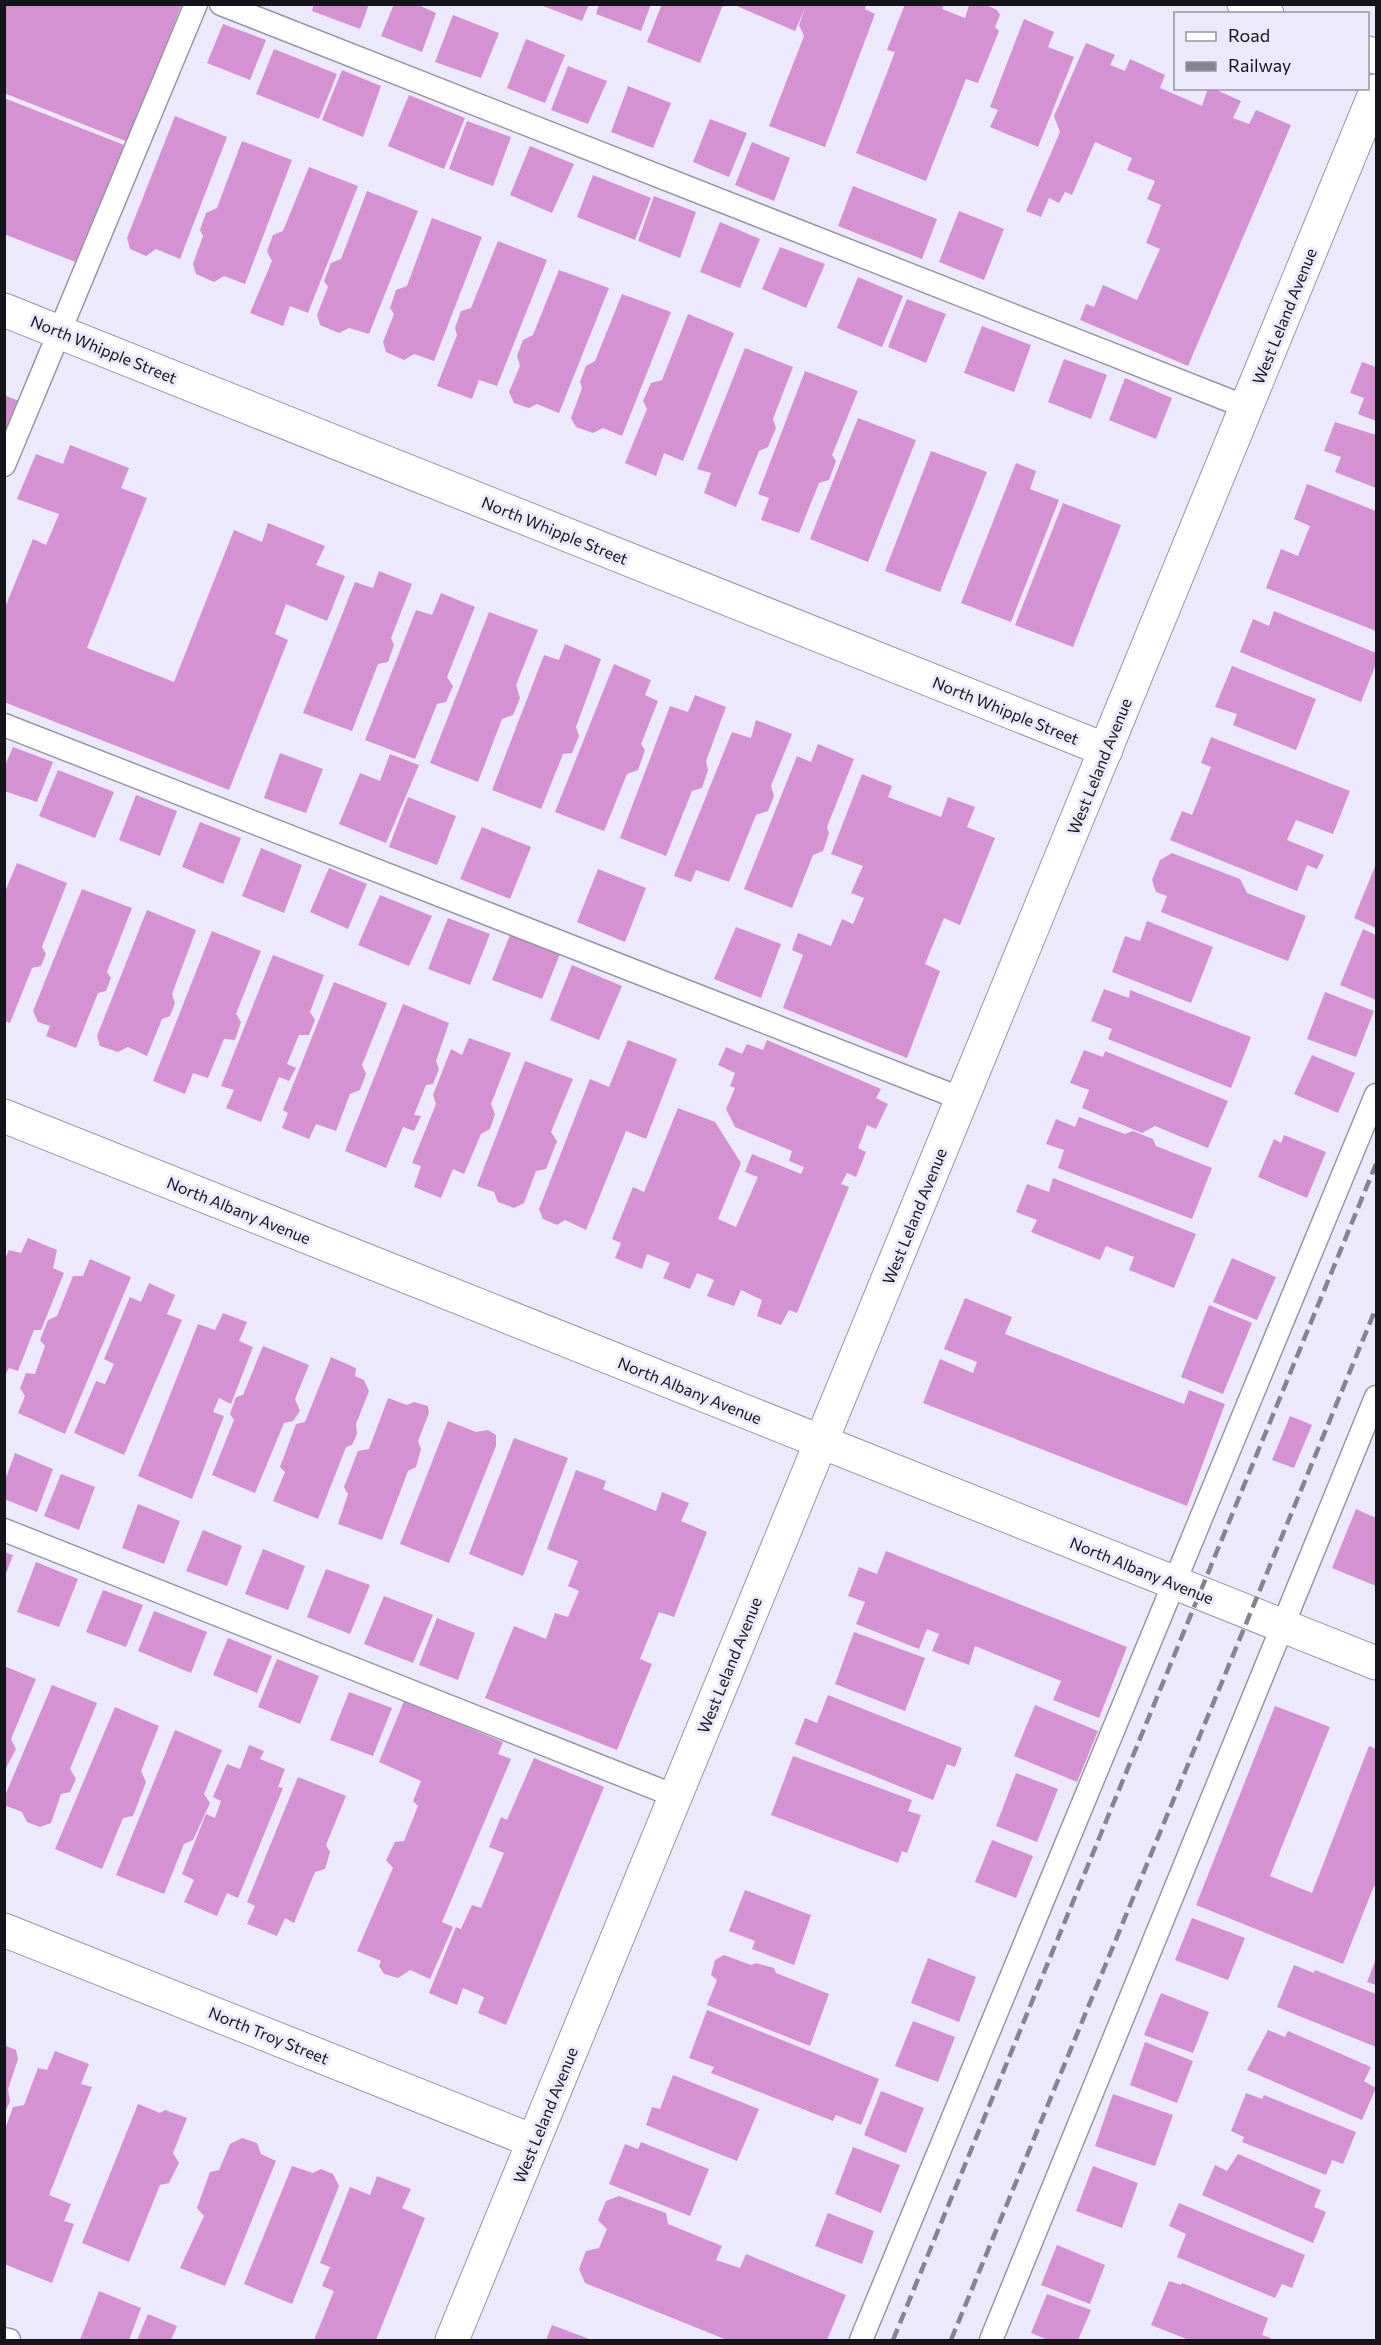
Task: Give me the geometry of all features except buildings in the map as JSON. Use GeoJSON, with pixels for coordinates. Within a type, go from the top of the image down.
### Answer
{"type":"FeatureCollection","features":[{"type":"Feature","properties":{"kind":"street"},"geometry":{"type":"LineString","coordinates":[[1244,4],[1262,12]]}},
{"type":"Feature","properties":{"kind":"street","name":"West Leland Avenue"},"geometry":{"type":"LineString","coordinates":[[452,2340],[1377,91]]}},
{"type":"Feature","properties":{"kind":"street","name":"North Whipple Street"},"geometry":{"type":"LineString","coordinates":[[4,310],[1106,750]]}},
{"type":"Feature","properties":{"kind":"street","name":"North Albany Avenue"},"geometry":{"type":"LineString","coordinates":[[4,1116],[1377,1663]]}},
{"type":"Feature","properties":{"kind":"street","name":"North Troy Street"},"geometry":{"type":"LineString","coordinates":[[4,1930],[533,2141]]}},
{"type":"Feature","properties":{"kind":"lane"},"geometry":{"type":"LineString","coordinates":[[4,465],[196,4]]}},
{"type":"Feature","properties":{"kind":"lane"},"geometry":{"type":"LineString","coordinates":[[220,4],[1246,407]]}},
{"type":"Feature","properties":{"kind":"lane"},"geometry":{"type":"LineString","coordinates":[[4,725],[963,1099]]}},
{"type":"Feature","properties":{"kind":"lane"},"geometry":{"type":"LineString","coordinates":[[861,2340],[1377,1095]]}},
{"type":"Feature","properties":{"kind":"lane"},"geometry":{"type":"LineString","coordinates":[[991,2340],[1377,1397]]}},
{"type":"Feature","properties":{"kind":"lane"},"geometry":{"type":"LineString","coordinates":[[4,1530],[675,1796]]}},
{"type":"Feature","properties":{"kind":"lane"},"geometry":{"type":"LineString","coordinates":[[4,2339],[9,2340]]}},
{"type":"Feature","properties":{"kind":"railway"},"geometry":{"type":"LineString","coordinates":[[893,2340],[1376,1164]]}},
{"type":"Feature","properties":{"kind":"railway"},"geometry":{"type":"LineString","coordinates":[[951,2340],[1376,1308]]}}]}
